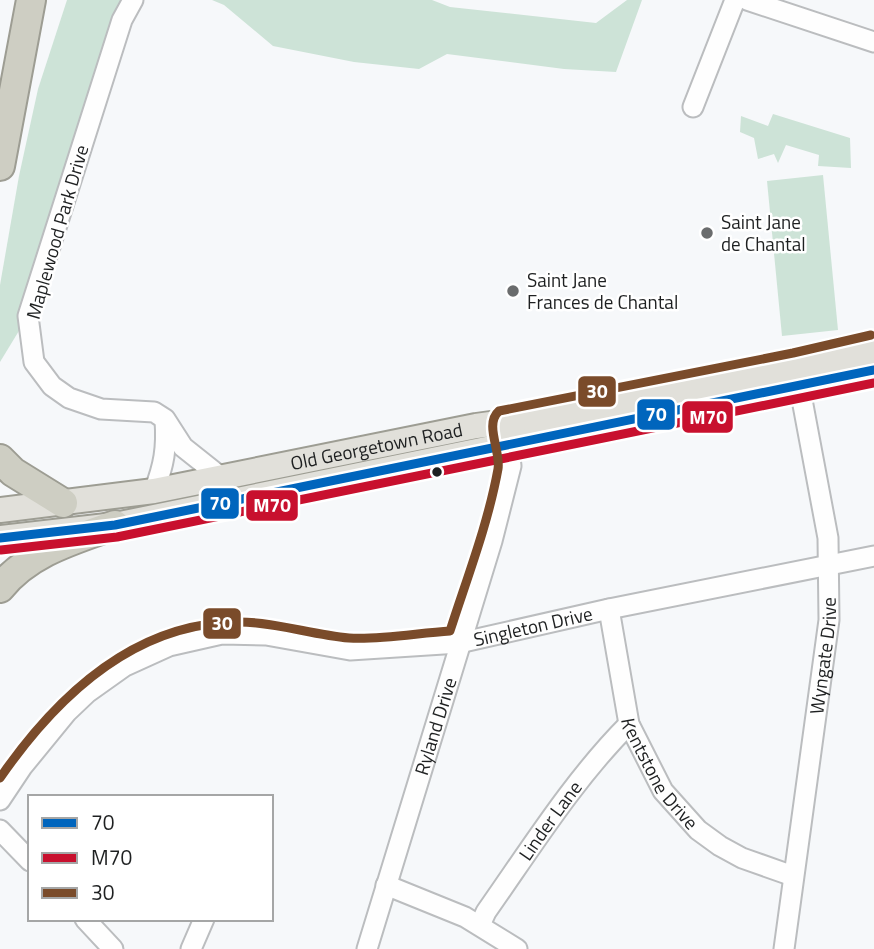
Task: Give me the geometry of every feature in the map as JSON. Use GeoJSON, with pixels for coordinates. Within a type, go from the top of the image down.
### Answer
{"type":"FeatureCollection","features":[{"type":"Feature","properties":{"kind":"highway"},"geometry":{"type":"LineString","coordinates":[[0,71],[20,0]]}},
{"type":"Feature","properties":{"kind":"highway"},"geometry":{"type":"LineString","coordinates":[[0,166],[31,0]]}},
{"type":"Feature","properties":{"kind":"highway"},"geometry":{"type":"LineString","coordinates":[[0,459],[13,472],[63,503]]}},
{"type":"Feature","properties":{"kind":"highway"},"geometry":{"type":"LineString","coordinates":[[0,588],[38,555],[115,525]]}},
{"type":"Feature","properties":{"kind":"main road","name":"Old Georgetown Road"},"geometry":{"type":"LineString","coordinates":[[797,375],[874,347]]}},
{"type":"Feature","properties":{"kind":"main road","name":"Old Georgetown Road"},"geometry":{"type":"LineString","coordinates":[[0,538],[115,525],[507,434],[797,375],[874,370]]}},
{"type":"Feature","properties":{"kind":"main road","name":"Old Georgetown Road"},"geometry":{"type":"LineString","coordinates":[[0,510],[154,491],[476,426],[507,434]]}},
{"type":"Feature","properties":{"kind":"street","name":"Maplewood Park Drive"},"geometry":{"type":"LineString","coordinates":[[133,0],[122,20],[28,316],[29,339],[34,362],[52,386],[69,398],[101,409],[154,412],[165,419]]}},
{"type":"Feature","properties":{"kind":"street"},"geometry":{"type":"LineString","coordinates":[[693,107],[735,0]]}},
{"type":"Feature","properties":{"kind":"street"},"geometry":{"type":"LineString","coordinates":[[747,0],[874,42]]}},
{"type":"Feature","properties":{"kind":"street","name":"Wyngate Drive"},"geometry":{"type":"LineString","coordinates":[[784,949],[829,620],[828,538],[797,375]]}},
{"type":"Feature","properties":{"kind":"street"},"geometry":{"type":"LineString","coordinates":[[165,419],[183,447],[222,478]]}},
{"type":"Feature","properties":{"kind":"street"},"geometry":{"type":"LineString","coordinates":[[154,491],[167,444],[165,419]]}},
{"type":"Feature","properties":{"kind":"street","name":"Ryland Drive"},"geometry":{"type":"LineString","coordinates":[[367,949],[492,541],[511,466],[507,434]]}},
{"type":"Feature","properties":{"kind":"street","name":"Singleton Drive"},"geometry":{"type":"LineString","coordinates":[[0,800],[22,767],[59,721],[87,693],[125,666],[169,646],[222,635],[266,635],[350,650],[460,643],[874,556]]}},
{"type":"Feature","properties":{"kind":"street","name":"Kentstone Drive"},"geometry":{"type":"LineString","coordinates":[[610,610],[629,724],[663,791],[698,830],[742,858],[793,876]]}},
{"type":"Feature","properties":{"kind":"street","name":"Linder Lane"},"geometry":{"type":"LineString","coordinates":[[480,925],[486,912],[579,782],[629,724]]}},
{"type":"Feature","properties":{"kind":"street"},"geometry":{"type":"LineString","coordinates":[[0,830],[28,859]]}},
{"type":"Feature","properties":{"kind":"street"},"geometry":{"type":"LineString","coordinates":[[386,886],[480,925],[517,949]]}},
{"type":"Feature","properties":{"kind":"street"},"geometry":{"type":"LineString","coordinates":[[87,921],[113,949]]}},
{"type":"Feature","properties":{"kind":"street"},"geometry":{"type":"LineString","coordinates":[[191,949],[203,921]]}},
{"type":"Feature","properties":{"kind":"green space"},"geometry":{"type":"Polygon","coordinates":[[[67,0],[133,0],[28,316],[0,362],[0,285],[19,176],[38,89],[67,0]]]}},
{"type":"Feature","properties":{"kind":"green space"},"geometry":{"type":"Polygon","coordinates":[[[212,0],[432,0],[450,7],[596,23],[627,0],[642,0],[616,72],[564,69],[447,54],[419,69],[354,62],[273,46],[224,5],[212,0]]]}},
{"type":"Feature","properties":{"kind":"green space"},"geometry":{"type":"Polygon","coordinates":[[[773,114],[850,138],[851,168],[818,166],[819,155],[786,145],[778,163],[774,154],[758,159],[754,138],[740,132],[741,116],[768,126],[773,114]]]}},
{"type":"Feature","properties":{"kind":"green space"},"geometry":{"type":"Polygon","coordinates":[[[823,175],[838,330],[782,336],[767,181],[823,175]]]}},
{"type":"Feature","properties":{"kind":"transit line","name":"30"},"geometry":{"type":"LineString","coordinates":[[0,778],[46,719],[73,693],[132,650],[165,635],[201,625],[239,622],[349,638],[450,631],[494,490],[498,462],[493,423],[499,411],[871,335]]}},
{"type":"Feature","properties":{"kind":"transit line","name":"70"},"geometry":{"type":"LineString","coordinates":[[0,538],[115,525],[874,370]]}},
{"type":"Feature","properties":{"kind":"transit line","name":"M70"},"geometry":{"type":"LineString","coordinates":[[1,550],[117,537],[874,383]]}},
{"type":"Feature","properties":{"kind":"place","name":"Saint Jane de Chantal"},"geometry":{"type":"Point","coordinates":[707,233]}},
{"type":"Feature","properties":{"kind":"place","name":"Saint Jane Frances de Chantal"},"geometry":{"type":"Point","coordinates":[513,291]}}]}
